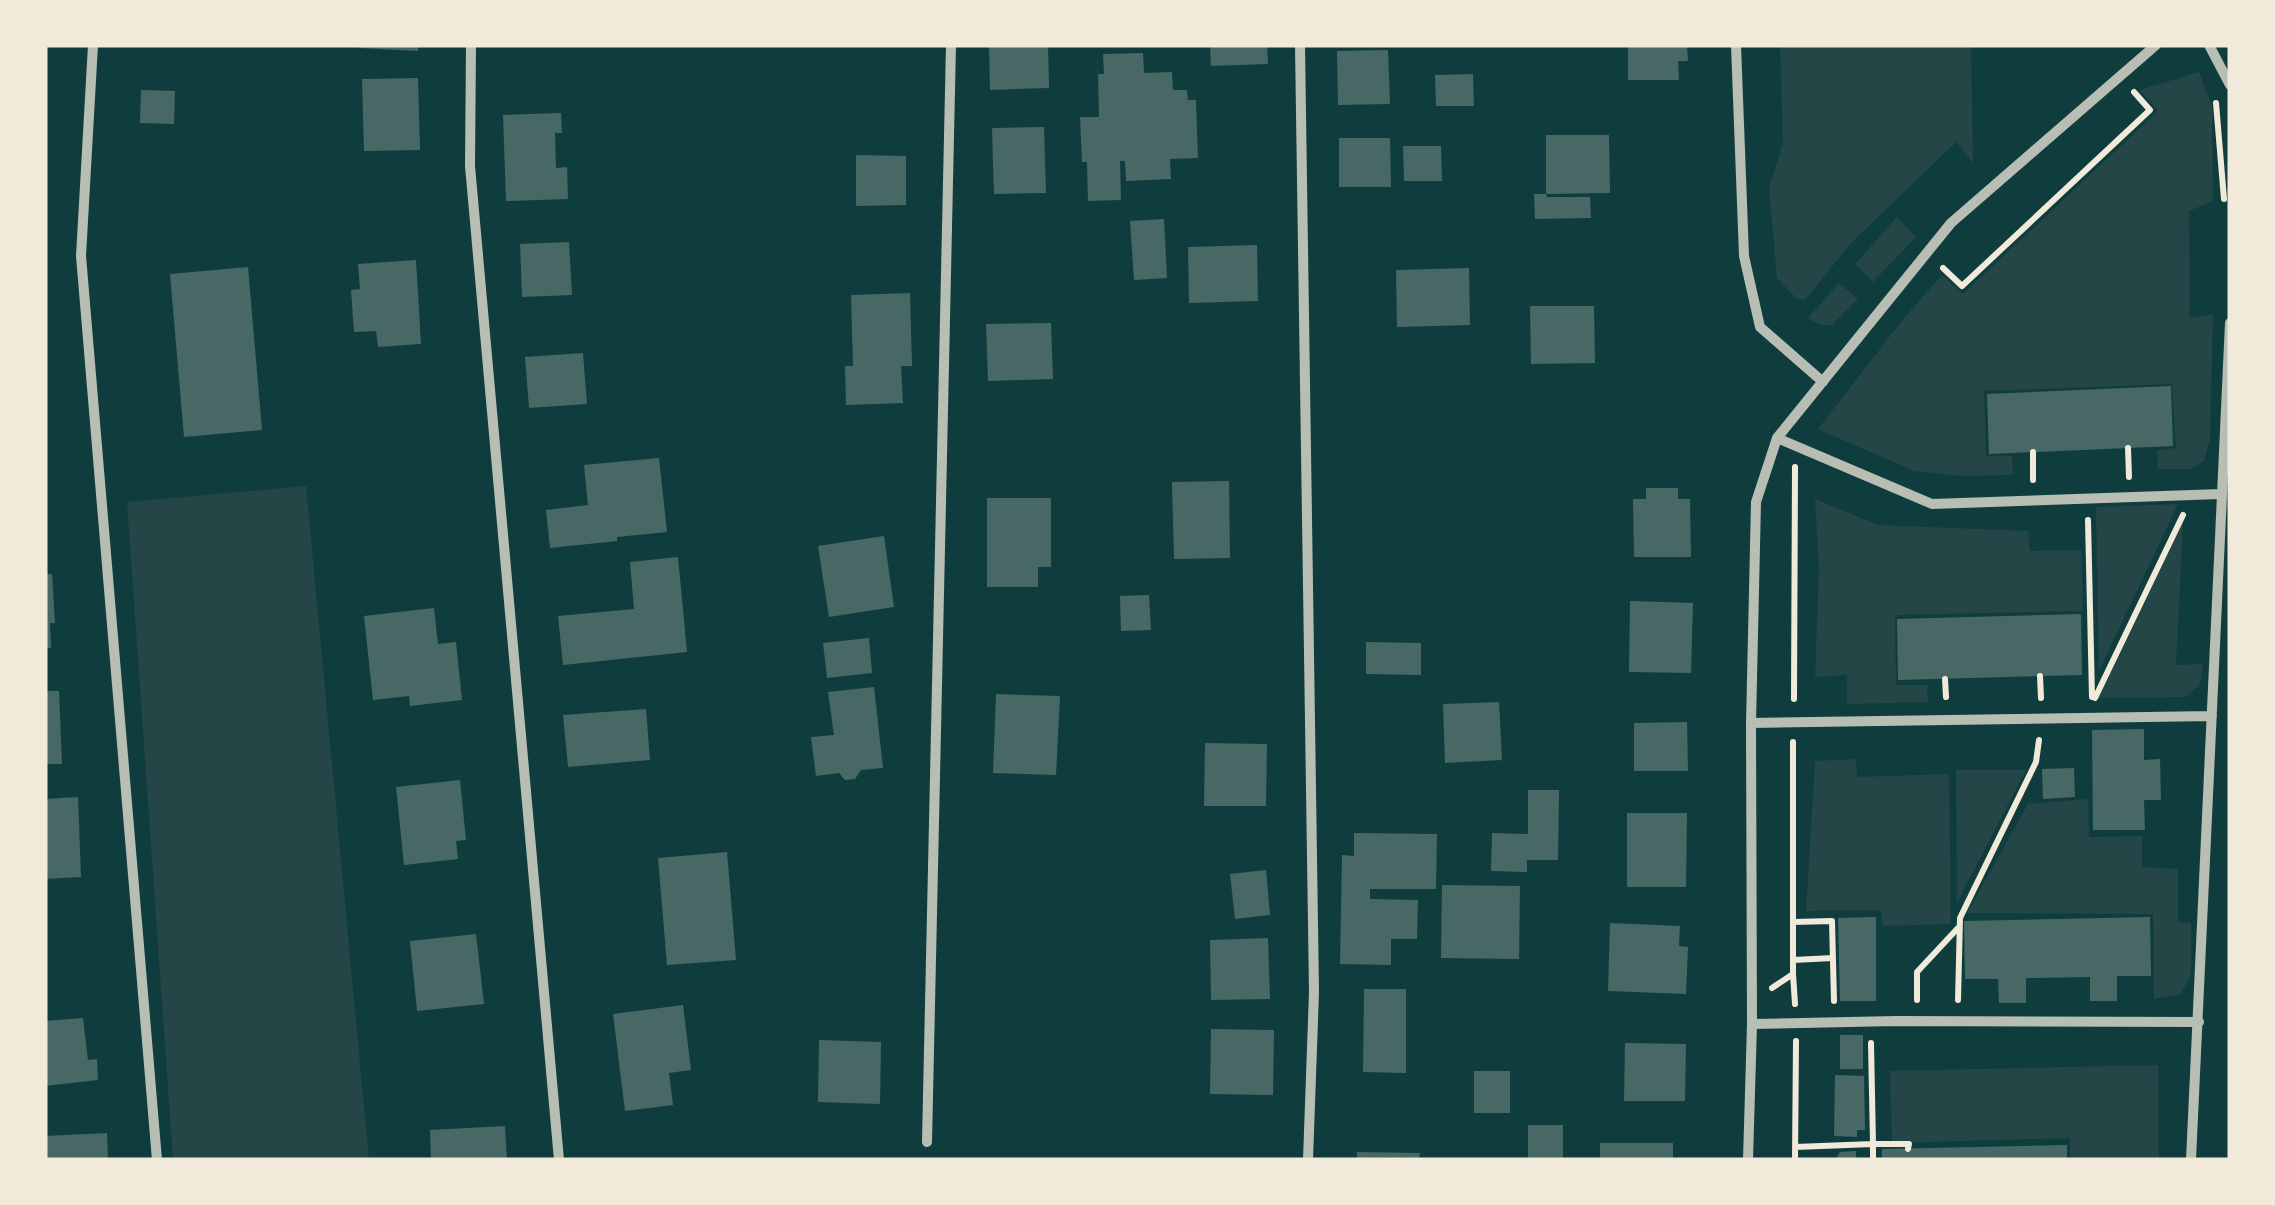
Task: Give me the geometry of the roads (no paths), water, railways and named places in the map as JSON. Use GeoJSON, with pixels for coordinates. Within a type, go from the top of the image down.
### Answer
{"type":"FeatureCollection","features":[{"type":"Feature","properties":{"kind":"street"},"geometry":{"type":"LineString","coordinates":[[93,45],[82,256],[157,1160]]}},
{"type":"Feature","properties":{"kind":"street"},"geometry":{"type":"LineString","coordinates":[[472,45],[470,166],[558,1160]]}},
{"type":"Feature","properties":{"kind":"street"},"geometry":{"type":"LineString","coordinates":[[928,1142],[951,45]]}},
{"type":"Feature","properties":{"kind":"street"},"geometry":{"type":"LineString","coordinates":[[1300,45],[1314,992],[1308,1160]]}},
{"type":"Feature","properties":{"kind":"street"},"geometry":{"type":"LineString","coordinates":[[1736,45],[1744,256],[1760,327],[1822,382]]}},
{"type":"Feature","properties":{"kind":"street"},"geometry":{"type":"LineString","coordinates":[[1748,1160],[1756,502],[1777,438],[1951,223],[2156,45]]}},
{"type":"Feature","properties":{"kind":"street"},"geometry":{"type":"LineString","coordinates":[[2209,45],[2230,85]]}},
{"type":"Feature","properties":{"kind":"street"},"geometry":{"type":"LineString","coordinates":[[2191,1160],[2230,323]]}},
{"type":"Feature","properties":{"kind":"street"},"geometry":{"type":"LineString","coordinates":[[1777,438],[1932,504],[2221,494]]}},
{"type":"Feature","properties":{"kind":"street"},"geometry":{"type":"LineString","coordinates":[[1752,723],[2212,716]]}},
{"type":"Feature","properties":{"kind":"street"},"geometry":{"type":"LineString","coordinates":[[1752,1024],[2199,1022]]}}]}
